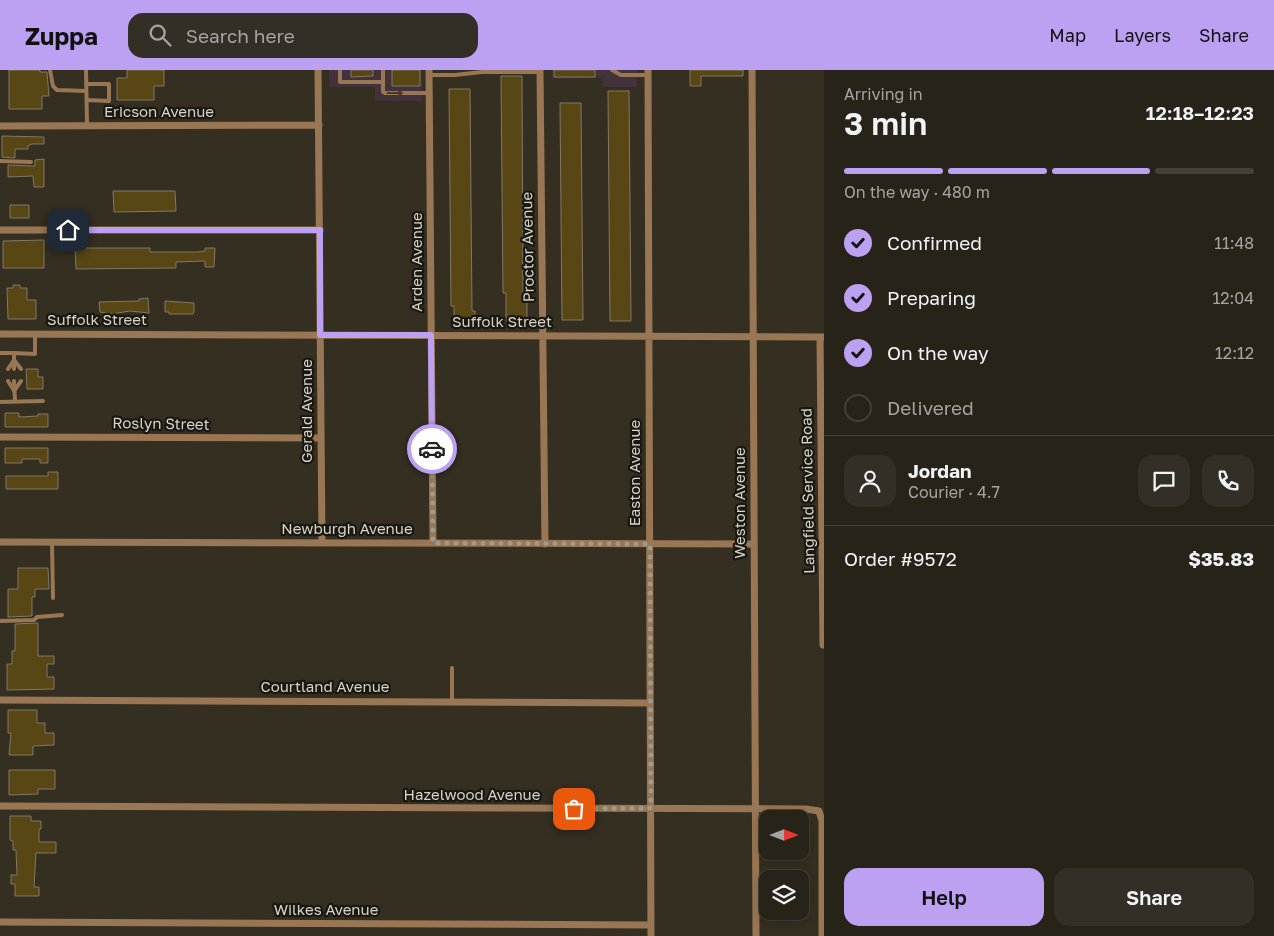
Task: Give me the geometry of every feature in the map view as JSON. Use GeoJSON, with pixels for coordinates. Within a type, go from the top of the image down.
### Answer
{"type":"FeatureCollection","features":[{"type":"Feature","properties":{"kind":"street","name":"Gerald Avenue"},"geometry":{"type":"LineString","coordinates":[[318,70],[322,542]]}},
{"type":"Feature","properties":{"kind":"street","name":"Weston Avenue"},"geometry":{"type":"LineString","coordinates":[[752,70],[756,936]]}},
{"type":"Feature","properties":{"kind":"street","name":"Proctor Avenue"},"geometry":{"type":"LineString","coordinates":[[540,71],[545,544]]}},
{"type":"Feature","properties":{"kind":"street","name":"Arden Avenue"},"geometry":{"type":"LineString","coordinates":[[429,73],[433,543]]}},
{"type":"Feature","properties":{"kind":"street","name":"Easton Avenue"},"geometry":{"type":"LineString","coordinates":[[648,73],[652,936]]}},
{"type":"Feature","properties":{"kind":"street","name":"Ericson Avenue"},"geometry":{"type":"LineString","coordinates":[[0,126],[319,125]]}},
{"type":"Feature","properties":{"kind":"street"},"geometry":{"type":"LineString","coordinates":[[0,230],[320,230]]}},
{"type":"Feature","properties":{"kind":"street","name":"Suffolk Street"},"geometry":{"type":"LineString","coordinates":[[0,334],[822,336]]}},
{"type":"Feature","properties":{"kind":"street","name":"Langfield Service Road"},"geometry":{"type":"LineString","coordinates":[[822,336],[824,645]]}},
{"type":"Feature","properties":{"kind":"street","name":"Roslyn Street"},"geometry":{"type":"LineString","coordinates":[[0,437],[321,438]]}},
{"type":"Feature","properties":{"kind":"street","name":"Newburgh Avenue"},"geometry":{"type":"LineString","coordinates":[[0,542],[754,544]]}},
{"type":"Feature","properties":{"kind":"street","name":"Courtland Avenue"},"geometry":{"type":"LineString","coordinates":[[0,700],[650,703]]}},
{"type":"Feature","properties":{"kind":"street","name":"Hazelwood Avenue"},"geometry":{"type":"LineString","coordinates":[[0,806],[806,808],[819,811],[822,821],[822,936]]}},
{"type":"Feature","properties":{"kind":"street","name":"Wilkes Avenue"},"geometry":{"type":"LineString","coordinates":[[0,922],[651,925]]}},
{"type":"Feature","properties":{"kind":"lane"},"geometry":{"type":"LineString","coordinates":[[50,70],[53,86],[57,90],[86,91]]}},
{"type":"Feature","properties":{"kind":"lane"},"geometry":{"type":"LineString","coordinates":[[86,70],[87,125]]}},
{"type":"Feature","properties":{"kind":"lane"},"geometry":{"type":"LineString","coordinates":[[340,70],[340,82],[383,82]]}},
{"type":"Feature","properties":{"kind":"lane"},"geometry":{"type":"LineString","coordinates":[[383,70],[385,93],[429,93]]}},
{"type":"Feature","properties":{"kind":"lane"},"geometry":{"type":"LineString","coordinates":[[612,70],[621,75],[648,73]]}},
{"type":"Feature","properties":{"kind":"lane"},"geometry":{"type":"LineString","coordinates":[[429,73],[540,71]]}},
{"type":"Feature","properties":{"kind":"lane"},"geometry":{"type":"LineString","coordinates":[[86,84],[109,84],[109,101],[87,100]]}},
{"type":"Feature","properties":{"kind":"lane"},"geometry":{"type":"LineString","coordinates":[[0,161],[31,162]]}},
{"type":"Feature","properties":{"kind":"lane"},"geometry":{"type":"LineString","coordinates":[[0,353],[35,354],[35,334]]}},
{"type":"Feature","properties":{"kind":"lane"},"geometry":{"type":"LineString","coordinates":[[14,353],[14,369]]}},
{"type":"Feature","properties":{"kind":"lane"},"geometry":{"type":"LineString","coordinates":[[14,360],[21,369]]}},
{"type":"Feature","properties":{"kind":"lane"},"geometry":{"type":"LineString","coordinates":[[8,369],[14,360]]}},
{"type":"Feature","properties":{"kind":"lane"},"geometry":{"type":"LineString","coordinates":[[14,380],[15,401]]}},
{"type":"Feature","properties":{"kind":"lane"},"geometry":{"type":"LineString","coordinates":[[14,391],[21,380]]}},
{"type":"Feature","properties":{"kind":"lane"},"geometry":{"type":"LineString","coordinates":[[8,381],[14,391]]}},
{"type":"Feature","properties":{"kind":"lane"},"geometry":{"type":"LineString","coordinates":[[0,402],[43,401]]}},
{"type":"Feature","properties":{"kind":"lane"},"geometry":{"type":"LineString","coordinates":[[52,542],[53,598]]}},
{"type":"Feature","properties":{"kind":"lane"},"geometry":{"type":"LineString","coordinates":[[0,621],[34,620],[37,617],[62,615]]}},
{"type":"Feature","properties":{"kind":"lane"},"geometry":{"type":"LineString","coordinates":[[452,668],[452,701]]}},
{"type":"Feature","properties":{"kind":"shaded area"},"geometry":{"type":"Polygon","coordinates":[[[329,70],[422,70],[423,101],[375,101],[375,87],[329,87],[329,70]]]}},
{"type":"Feature","properties":{"kind":"shaded area"},"geometry":{"type":"Polygon","coordinates":[[[552,70],[637,70],[637,87],[603,87],[602,78],[552,79],[552,70]]]}},
{"type":"Feature","properties":{"kind":"building"},"geometry":{"type":"Polygon","coordinates":[[[9,70],[40,70],[40,72],[47,72],[49,96],[42,96],[42,109],[9,109],[9,70]]]}},
{"type":"Feature","properties":{"kind":"building"},"geometry":{"type":"Polygon","coordinates":[[[127,70],[164,70],[164,86],[154,86],[154,100],[117,100],[117,78],[127,78],[127,70]]]}},
{"type":"Feature","properties":{"kind":"building"},"geometry":{"type":"Polygon","coordinates":[[[351,70],[373,70],[373,76],[351,77],[351,70]]]}},
{"type":"Feature","properties":{"kind":"building"},"geometry":{"type":"Polygon","coordinates":[[[392,70],[420,70],[420,86],[392,86],[392,70]]]}},
{"type":"Feature","properties":{"kind":"building"},"geometry":{"type":"Polygon","coordinates":[[[554,70],[595,70],[595,77],[554,77],[554,70]]]}},
{"type":"Feature","properties":{"kind":"building"},"geometry":{"type":"Polygon","coordinates":[[[690,70],[743,70],[743,76],[701,76],[701,86],[690,86],[690,70]]]}},
{"type":"Feature","properties":{"kind":"building"},"geometry":{"type":"Polygon","coordinates":[[[501,76],[522,76],[523,298],[527,298],[527,321],[506,321],[506,293],[503,293],[501,76]]]}},
{"type":"Feature","properties":{"kind":"building"},"geometry":{"type":"Polygon","coordinates":[[[449,89],[470,89],[472,311],[475,311],[475,320],[454,320],[454,306],[451,306],[449,89]]]}},
{"type":"Feature","properties":{"kind":"building"},"geometry":{"type":"Polygon","coordinates":[[[608,91],[629,91],[631,321],[610,321],[608,91]]]}},
{"type":"Feature","properties":{"kind":"building"},"geometry":{"type":"Polygon","coordinates":[[[560,103],[581,103],[583,320],[562,320],[560,103]]]}},
{"type":"Feature","properties":{"kind":"building"},"geometry":{"type":"Polygon","coordinates":[[[2,136],[44,137],[44,144],[32,144],[28,146],[28,149],[15,149],[15,158],[2,157],[2,136]]]}},
{"type":"Feature","properties":{"kind":"building"},"geometry":{"type":"Polygon","coordinates":[[[44,159],[44,187],[34,187],[33,176],[8,177],[8,165],[35,166],[35,160],[44,159]]]}},
{"type":"Feature","properties":{"kind":"building"},"geometry":{"type":"Polygon","coordinates":[[[113,191],[175,191],[176,211],[114,212],[113,191]]]}},
{"type":"Feature","properties":{"kind":"building"},"geometry":{"type":"Polygon","coordinates":[[[10,205],[29,205],[29,218],[10,218],[10,205]]]}},
{"type":"Feature","properties":{"kind":"building"},"geometry":{"type":"Polygon","coordinates":[[[44,240],[44,268],[3,268],[3,241],[44,240]]]}},
{"type":"Feature","properties":{"kind":"building"},"geometry":{"type":"Polygon","coordinates":[[[75,248],[150,248],[150,252],[197,252],[205,251],[205,248],[215,248],[214,267],[205,267],[205,261],[176,262],[176,268],[76,269],[75,248]]]}},
{"type":"Feature","properties":{"kind":"building"},"geometry":{"type":"Polygon","coordinates":[[[13,285],[27,288],[27,300],[36,300],[36,319],[8,319],[7,288],[13,288],[13,285]]]}},
{"type":"Feature","properties":{"kind":"building"},"geometry":{"type":"Polygon","coordinates":[[[148,298],[149,313],[130,311],[111,314],[100,312],[99,302],[139,301],[139,299],[148,298]]]}},
{"type":"Feature","properties":{"kind":"building"},"geometry":{"type":"Polygon","coordinates":[[[165,301],[194,303],[194,312],[193,314],[169,314],[169,312],[165,312],[165,301]]]}},
{"type":"Feature","properties":{"kind":"building"},"geometry":{"type":"Polygon","coordinates":[[[26,369],[38,369],[38,377],[43,377],[43,389],[27,389],[26,369]]]}},
{"type":"Feature","properties":{"kind":"building"},"geometry":{"type":"Polygon","coordinates":[[[5,413],[19,413],[19,417],[48,414],[48,427],[5,427],[5,413]]]}},
{"type":"Feature","properties":{"kind":"building"},"geometry":{"type":"Polygon","coordinates":[[[5,448],[48,448],[48,463],[40,463],[40,459],[22,459],[22,463],[5,463],[5,448]]]}},
{"type":"Feature","properties":{"kind":"building"},"geometry":{"type":"Polygon","coordinates":[[[48,472],[58,472],[58,489],[6,489],[6,476],[48,476],[48,472]]]}},
{"type":"Feature","properties":{"kind":"building"},"geometry":{"type":"Polygon","coordinates":[[[18,568],[48,568],[49,589],[35,589],[35,597],[32,597],[32,616],[8,617],[8,589],[18,589],[18,568]]]}},
{"type":"Feature","properties":{"kind":"building"},"geometry":{"type":"Polygon","coordinates":[[[38,623],[38,656],[54,656],[54,664],[47,664],[47,677],[54,677],[54,689],[7,690],[7,664],[12,664],[12,651],[15,651],[15,624],[38,623]]]}},
{"type":"Feature","properties":{"kind":"building"},"geometry":{"type":"Polygon","coordinates":[[[8,710],[37,710],[37,723],[45,723],[45,733],[54,733],[54,745],[33,746],[33,755],[9,755],[11,733],[8,733],[8,710]]]}},
{"type":"Feature","properties":{"kind":"building"},"geometry":{"type":"Polygon","coordinates":[[[9,770],[55,770],[55,789],[38,789],[38,794],[9,795],[9,770]]]}},
{"type":"Feature","properties":{"kind":"building"},"geometry":{"type":"Polygon","coordinates":[[[10,816],[31,816],[31,821],[41,821],[39,842],[56,842],[56,853],[36,853],[34,887],[39,887],[39,896],[15,896],[15,884],[11,884],[11,875],[17,875],[16,850],[13,850],[13,841],[10,840],[10,816]]]}},
{"type":"Feature","properties":{"kind":"way so far"},"geometry":{"type":"LineString","coordinates":[[432,449],[433,543],[650,544],[651,808],[574,809]]}},
{"type":"Feature","properties":{"kind":"route"},"geometry":{"type":"LineString","coordinates":[[68,230],[320,230],[320,335],[431,335],[432,449]]}}]}
